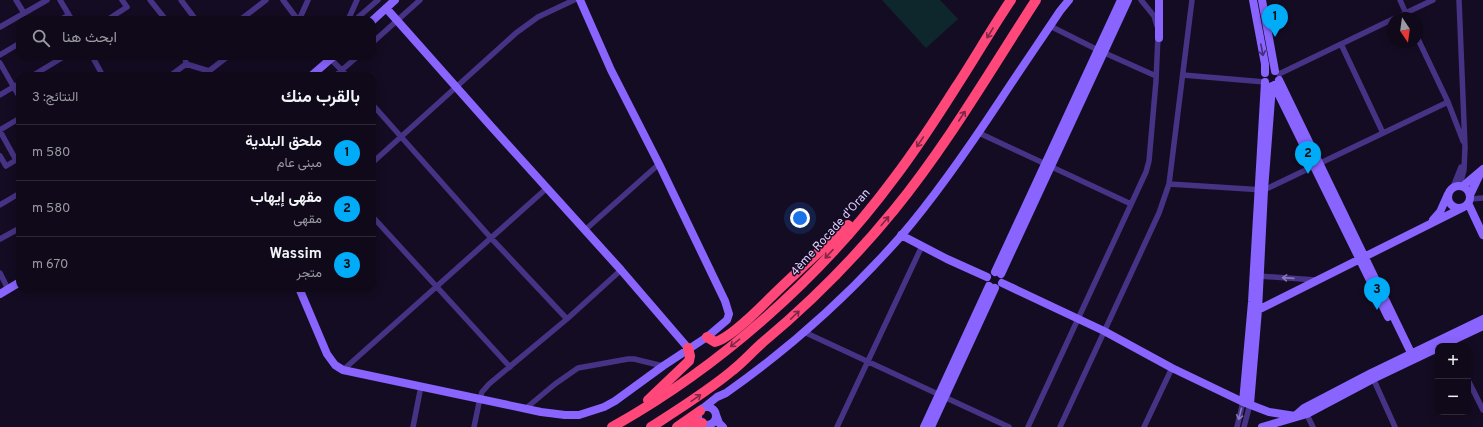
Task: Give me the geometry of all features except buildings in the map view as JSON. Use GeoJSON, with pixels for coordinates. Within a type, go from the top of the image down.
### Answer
{"type":"FeatureCollection","features":[{"type":"Feature","properties":{"kind":"highway","name":"4ème Rocade d'Oran"},"geometry":{"type":"LineString","coordinates":[[612,427],[684,382],[733,345],[769,314],[815,269],[877,200],[895,177],[935,120],[1011,0]]}},
{"type":"Feature","properties":{"kind":"highway"},"geometry":{"type":"LineString","coordinates":[[652,427],[733,370],[790,320],[849,262],[876,232],[956,126],[1036,0]]}},
{"type":"Feature","properties":{"kind":"highway"},"geometry":{"type":"LineString","coordinates":[[706,337],[715,342],[721,341],[743,323],[822,248],[877,200]]}},
{"type":"Feature","properties":{"kind":"highway"},"geometry":{"type":"LineString","coordinates":[[630,417],[685,367],[690,359],[688,348]]}},
{"type":"Feature","properties":{"kind":"highway"},"geometry":{"type":"LineString","coordinates":[[677,427],[701,410]]}},
{"type":"Feature","properties":{"kind":"highway"},"geometry":{"type":"LineString","coordinates":[[658,427],[672,414]]}},
{"type":"Feature","properties":{"kind":"highway"},"geometry":{"type":"LineString","coordinates":[[683,427],[707,425]]}},
{"type":"Feature","properties":{"kind":"street"},"geometry":{"type":"LineString","coordinates":[[16,0],[24,13]]}},
{"type":"Feature","properties":{"kind":"street"},"geometry":{"type":"LineString","coordinates":[[19,16],[47,0]]}},
{"type":"Feature","properties":{"kind":"street"},"geometry":{"type":"LineString","coordinates":[[60,0],[69,16]]}},
{"type":"Feature","properties":{"kind":"street"},"geometry":{"type":"LineString","coordinates":[[113,16],[127,7],[122,0]]}},
{"type":"Feature","properties":{"kind":"street"},"geometry":{"type":"LineString","coordinates":[[150,0],[163,16]]}},
{"type":"Feature","properties":{"kind":"street"},"geometry":{"type":"LineString","coordinates":[[181,0],[193,16]]}},
{"type":"Feature","properties":{"kind":"street"},"geometry":{"type":"LineString","coordinates":[[245,16],[266,0]]}},
{"type":"Feature","properties":{"kind":"street"},"geometry":{"type":"LineString","coordinates":[[283,0],[295,16]]}},
{"type":"Feature","properties":{"kind":"street"},"geometry":{"type":"LineString","coordinates":[[300,16],[308,0]]}},
{"type":"Feature","properties":{"kind":"street"},"geometry":{"type":"LineString","coordinates":[[350,16],[357,0]]}},
{"type":"Feature","properties":{"kind":"street"},"geometry":{"type":"LineString","coordinates":[[360,16],[378,0]]}},
{"type":"Feature","properties":{"kind":"street"},"geometry":{"type":"LineString","coordinates":[[376,17],[396,0]]}},
{"type":"Feature","properties":{"kind":"street"},"geometry":{"type":"LineString","coordinates":[[376,39],[420,0]]}},
{"type":"Feature","properties":{"kind":"street"},"geometry":{"type":"LineString","coordinates":[[376,159],[525,26],[538,17],[574,0]]}},
{"type":"Feature","properties":{"kind":"street"},"geometry":{"type":"LineString","coordinates":[[301,292],[327,354],[335,365],[343,370],[480,398],[525,409],[565,415],[590,413],[615,401],[688,348],[706,337],[727,320],[729,314],[728,308],[659,164],[611,70],[580,0]]}},
{"type":"Feature","properties":{"kind":"street"},"geometry":{"type":"LineString","coordinates":[[726,393],[716,413],[715,422],[707,425],[698,419],[701,410],[717,397],[726,393],[777,356],[804,332],[870,269],[901,235],[942,185],[1069,0]]}},
{"type":"Feature","properties":{"kind":"street"},"geometry":{"type":"LineString","coordinates":[[1101,51],[1120,0]]}},
{"type":"Feature","properties":{"kind":"street"},"geometry":{"type":"LineString","coordinates":[[998,273],[1101,51],[1128,0]]}},
{"type":"Feature","properties":{"kind":"street"},"geometry":{"type":"LineString","coordinates":[[1142,0],[1154,16],[1158,38]]}},
{"type":"Feature","properties":{"kind":"street"},"geometry":{"type":"LineString","coordinates":[[1028,427],[1146,172],[1149,161],[1156,76],[1159,0]]}},
{"type":"Feature","properties":{"kind":"street"},"geometry":{"type":"LineString","coordinates":[[1060,427],[1159,212],[1169,184],[1192,0]]}},
{"type":"Feature","properties":{"kind":"street"},"geometry":{"type":"LineString","coordinates":[[1252,0],[1265,64],[1265,73],[1263,78],[1274,80]]}},
{"type":"Feature","properties":{"kind":"street"},"geometry":{"type":"LineString","coordinates":[[1244,427],[1255,310],[1261,190],[1274,80],[1262,0]]}},
{"type":"Feature","properties":{"kind":"street"},"geometry":{"type":"LineString","coordinates":[[1400,0],[1405,12]]}},
{"type":"Feature","properties":{"kind":"street"},"geometry":{"type":"LineString","coordinates":[[1414,12],[1433,0]]}},
{"type":"Feature","properties":{"kind":"street"},"geometry":{"type":"LineString","coordinates":[[1459,0],[1465,147],[1464,170],[1456,188],[1448,200],[1456,208],[1468,201],[1483,198]]}},
{"type":"Feature","properties":{"kind":"street"},"geometry":{"type":"LineString","coordinates":[[386,8],[621,270],[688,348]]}},
{"type":"Feature","properties":{"kind":"street"},"geometry":{"type":"LineString","coordinates":[[0,27],[16,18]]}},
{"type":"Feature","properties":{"kind":"street"},"geometry":{"type":"LineString","coordinates":[[1183,75],[1274,80],[1341,44],[1387,22]]}},
{"type":"Feature","properties":{"kind":"street"},"geometry":{"type":"LineString","coordinates":[[1050,26],[1156,76]]}},
{"type":"Feature","properties":{"kind":"street"},"geometry":{"type":"LineString","coordinates":[[1341,44],[1383,133]]}},
{"type":"Feature","properties":{"kind":"street"},"geometry":{"type":"LineString","coordinates":[[0,55],[16,45]]}},
{"type":"Feature","properties":{"kind":"street"},"geometry":{"type":"LineString","coordinates":[[1422,48],[1448,102],[1465,147]]}},
{"type":"Feature","properties":{"kind":"street"},"geometry":{"type":"LineString","coordinates":[[39,72],[59,60]]}},
{"type":"Feature","properties":{"kind":"street"},"geometry":{"type":"LineString","coordinates":[[94,60],[101,72]]}},
{"type":"Feature","properties":{"kind":"street"},"geometry":{"type":"LineString","coordinates":[[186,60],[186,64]]}},
{"type":"Feature","properties":{"kind":"street"},"geometry":{"type":"LineString","coordinates":[[186,64],[209,71],[223,60]]}},
{"type":"Feature","properties":{"kind":"street"},"geometry":{"type":"LineString","coordinates":[[315,72],[328,60]]}},
{"type":"Feature","properties":{"kind":"street"},"geometry":{"type":"LineString","coordinates":[[334,60],[342,70]]}},
{"type":"Feature","properties":{"kind":"street"},"geometry":{"type":"LineString","coordinates":[[340,72],[353,60]]}},
{"type":"Feature","properties":{"kind":"street"},"geometry":{"type":"LineString","coordinates":[[0,63],[16,91]]}},
{"type":"Feature","properties":{"kind":"street"},"geometry":{"type":"LineString","coordinates":[[175,72],[186,64]]}},
{"type":"Feature","properties":{"kind":"street"},"geometry":{"type":"LineString","coordinates":[[1274,80],[1317,164],[1410,357]]}},
{"type":"Feature","properties":{"kind":"street"},"geometry":{"type":"LineString","coordinates":[[0,95],[14,87]]}},
{"type":"Feature","properties":{"kind":"street"},"geometry":{"type":"LineString","coordinates":[[1169,184],[1261,190],[1448,102]]}},
{"type":"Feature","properties":{"kind":"street"},"geometry":{"type":"LineString","coordinates":[[376,109],[491,238],[567,319]]}},
{"type":"Feature","properties":{"kind":"street"},"geometry":{"type":"LineString","coordinates":[[16,121],[0,131],[16,156]]}},
{"type":"Feature","properties":{"kind":"street"},"geometry":{"type":"LineString","coordinates":[[979,133],[1131,204]]}},
{"type":"Feature","properties":{"kind":"street"},"geometry":{"type":"LineString","coordinates":[[0,156],[6,166],[16,160]]}},
{"type":"Feature","properties":{"kind":"street"},"geometry":{"type":"LineString","coordinates":[[585,230],[659,164]]}},
{"type":"Feature","properties":{"kind":"street"},"geometry":{"type":"LineString","coordinates":[[1255,310],[1428,225],[1468,201],[1482,170]]}},
{"type":"Feature","properties":{"kind":"street"},"geometry":{"type":"LineString","coordinates":[[1428,225],[1440,212],[1456,188],[1482,170]]}},
{"type":"Feature","properties":{"kind":"street"},"geometry":{"type":"LineString","coordinates":[[343,370],[547,188]]}},
{"type":"Feature","properties":{"kind":"street"},"geometry":{"type":"LineString","coordinates":[[1456,188],[1467,189],[1468,201],[1480,220],[1483,235]]}},
{"type":"Feature","properties":{"kind":"street"},"geometry":{"type":"LineString","coordinates":[[1255,310],[1260,276],[1261,190]]}},
{"type":"Feature","properties":{"kind":"street"},"geometry":{"type":"LineString","coordinates":[[0,205],[16,195]]}},
{"type":"Feature","properties":{"kind":"street"},"geometry":{"type":"LineString","coordinates":[[376,220],[510,367]]}},
{"type":"Feature","properties":{"kind":"street"},"geometry":{"type":"LineString","coordinates":[[0,239],[16,230]]}},
{"type":"Feature","properties":{"kind":"street"},"geometry":{"type":"LineString","coordinates":[[901,235],[987,277]]}},
{"type":"Feature","properties":{"kind":"street"},"geometry":{"type":"LineString","coordinates":[[837,427],[922,246]]}},
{"type":"Feature","properties":{"kind":"street"},"geometry":{"type":"LineString","coordinates":[[474,427],[482,392],[489,384],[567,319],[621,270]]}},
{"type":"Feature","properties":{"kind":"street"},"geometry":{"type":"LineString","coordinates":[[0,273],[8,289]]}},
{"type":"Feature","properties":{"kind":"street"},"geometry":{"type":"LineString","coordinates":[[990,273],[998,273],[1003,278],[1000,287],[992,287],[987,282],[987,277],[990,273]]}},
{"type":"Feature","properties":{"kind":"street"},"geometry":{"type":"LineString","coordinates":[[1260,276],[1316,280]]}},
{"type":"Feature","properties":{"kind":"street"},"geometry":{"type":"LineString","coordinates":[[1002,283],[1078,319],[1172,368],[1247,403],[1269,412],[1296,416]]}},
{"type":"Feature","properties":{"kind":"street"},"geometry":{"type":"LineString","coordinates":[[0,294],[16,284]]}},
{"type":"Feature","properties":{"kind":"street"},"geometry":{"type":"LineString","coordinates":[[924,427],[942,395],[992,287]]}},
{"type":"Feature","properties":{"kind":"street"},"geometry":{"type":"LineString","coordinates":[[1447,343],[1483,319]]}},
{"type":"Feature","properties":{"kind":"street"},"geometry":{"type":"LineString","coordinates":[[1447,343],[1483,326]]}},
{"type":"Feature","properties":{"kind":"street"},"geometry":{"type":"LineString","coordinates":[[804,332],[1010,427]]}},
{"type":"Feature","properties":{"kind":"street"},"geometry":{"type":"LineString","coordinates":[[1262,427],[1296,416],[1410,357],[1435,348]]}},
{"type":"Feature","properties":{"kind":"street"},"geometry":{"type":"LineString","coordinates":[[1410,357],[1435,349]]}},
{"type":"Feature","properties":{"kind":"street"},"geometry":{"type":"LineString","coordinates":[[525,409],[555,384],[578,368],[628,359],[663,366]]}},
{"type":"Feature","properties":{"kind":"street"},"geometry":{"type":"LineString","coordinates":[[1144,427],[1172,368]]}},
{"type":"Feature","properties":{"kind":"street"},"geometry":{"type":"LineString","coordinates":[[1372,376],[1395,427]]}},
{"type":"Feature","properties":{"kind":"street"},"geometry":{"type":"LineString","coordinates":[[413,427],[421,386]]}},
{"type":"Feature","properties":{"kind":"street"},"geometry":{"type":"LineString","coordinates":[[1471,386],[1483,410]]}},
{"type":"Feature","properties":{"kind":"street"},"geometry":{"type":"LineString","coordinates":[[931,427],[942,395]]}},
{"type":"Feature","properties":{"kind":"street"},"geometry":{"type":"LineString","coordinates":[[1237,427],[1247,403]]}},
{"type":"Feature","properties":{"kind":"street"},"geometry":{"type":"LineString","coordinates":[[701,410],[707,407],[716,413],[719,423],[723,427]]}},
{"type":"Feature","properties":{"kind":"street"},"geometry":{"type":"LineString","coordinates":[[1305,411],[1313,427]]}},
{"type":"Feature","properties":{"kind":"green space"},"geometry":{"type":"Polygon","coordinates":[[[882,0],[940,0],[958,19],[926,48],[882,0]]]}},
{"type":"Feature","properties":{"kind":"place","name":"ملحق البلدية"},"geometry":{"type":"Point","coordinates":[1275,37]}},
{"type":"Feature","properties":{"kind":"place","name":"مقهى إيهاب"},"geometry":{"type":"Point","coordinates":[1308,174]}},
{"type":"Feature","properties":{"kind":"place","name":"Wassim"},"geometry":{"type":"Point","coordinates":[1377,310]}}]}
